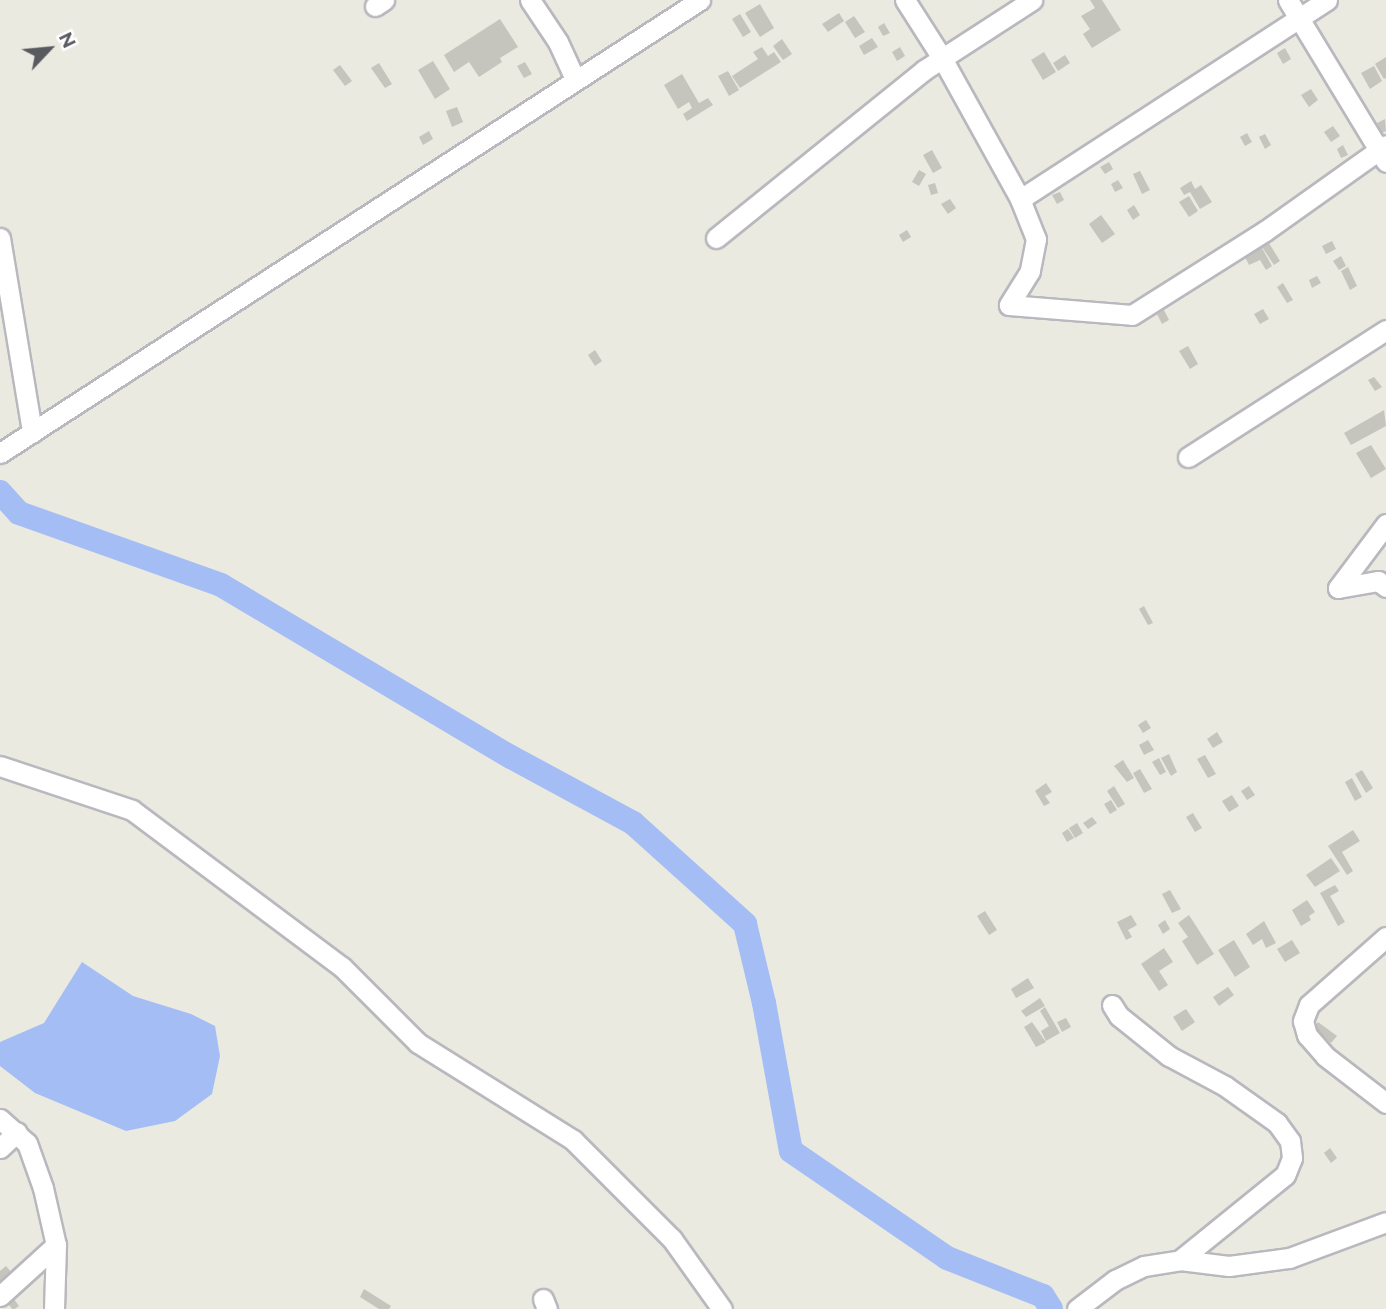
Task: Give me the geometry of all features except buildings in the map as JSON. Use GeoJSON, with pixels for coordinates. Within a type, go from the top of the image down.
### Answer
{"type":"FeatureCollection","features":[{"type":"Feature","properties":{"kind":"street"},"geometry":{"type":"LineString","coordinates":[[530,0],[558,43],[575,79]]}},
{"type":"Feature","properties":{"kind":"street"},"geometry":{"type":"LineString","coordinates":[[0,453],[700,0]]}},
{"type":"Feature","properties":{"kind":"street"},"geometry":{"type":"LineString","coordinates":[[905,0],[942,58],[1020,200],[1036,239],[1030,271],[1009,305],[1132,315],[1383,152],[1288,0]]}},
{"type":"Feature","properties":{"kind":"street"},"geometry":{"type":"LineString","coordinates":[[716,238],[942,58],[1032,0]]}},
{"type":"Feature","properties":{"kind":"street"},"geometry":{"type":"LineString","coordinates":[[1020,200],[1327,0]]}},
{"type":"Feature","properties":{"kind":"street"},"geometry":{"type":"LineString","coordinates":[[0,238],[32,432]]}},
{"type":"Feature","properties":{"kind":"street"},"geometry":{"type":"LineString","coordinates":[[1188,457],[1386,330]]}},
{"type":"Feature","properties":{"kind":"street"},"geometry":{"type":"LineString","coordinates":[[1386,524],[1338,588],[1378,581],[1386,587]]}},
{"type":"Feature","properties":{"kind":"street"},"geometry":{"type":"LineString","coordinates":[[0,766],[132,810],[342,967],[418,1043],[573,1140],[672,1239],[722,1309]]}},
{"type":"Feature","properties":{"kind":"street"},"geometry":{"type":"LineString","coordinates":[[1386,937],[1309,1005],[1303,1021],[1307,1035],[1325,1056],[1386,1103]]}},
{"type":"Feature","properties":{"kind":"street"},"geometry":{"type":"LineString","coordinates":[[1112,1005],[1119,1016],[1169,1056],[1225,1086],[1277,1123],[1290,1141],[1292,1158],[1285,1175],[1181,1260]]}},
{"type":"Feature","properties":{"kind":"street"},"geometry":{"type":"LineString","coordinates":[[0,1119],[18,1132],[32,1154],[56,1245],[54,1309]]}},
{"type":"Feature","properties":{"kind":"street"},"geometry":{"type":"LineString","coordinates":[[0,1148],[18,1132]]}},
{"type":"Feature","properties":{"kind":"street"},"geometry":{"type":"LineString","coordinates":[[1077,1309],[1115,1280],[1144,1266],[1181,1260],[1229,1266],[1289,1258],[1386,1222]]}},
{"type":"Feature","properties":{"kind":"street"},"geometry":{"type":"LineString","coordinates":[[0,1296],[56,1245]]}},
{"type":"Feature","properties":{"kind":"water"},"geometry":{"type":"Polygon","coordinates":[[[82,962],[133,996],[191,1014],[215,1026],[220,1056],[212,1094],[175,1121],[126,1131],[35,1093],[0,1066],[0,1042],[44,1023],[82,962]]]}},
{"type":"Feature","properties":{"kind":"waterway"},"geometry":{"type":"LineString","coordinates":[[0,492],[19,513],[221,585],[511,757],[633,823],[745,924],[764,1003],[791,1151],[947,1258],[1043,1296],[1051,1309]]}}]}
